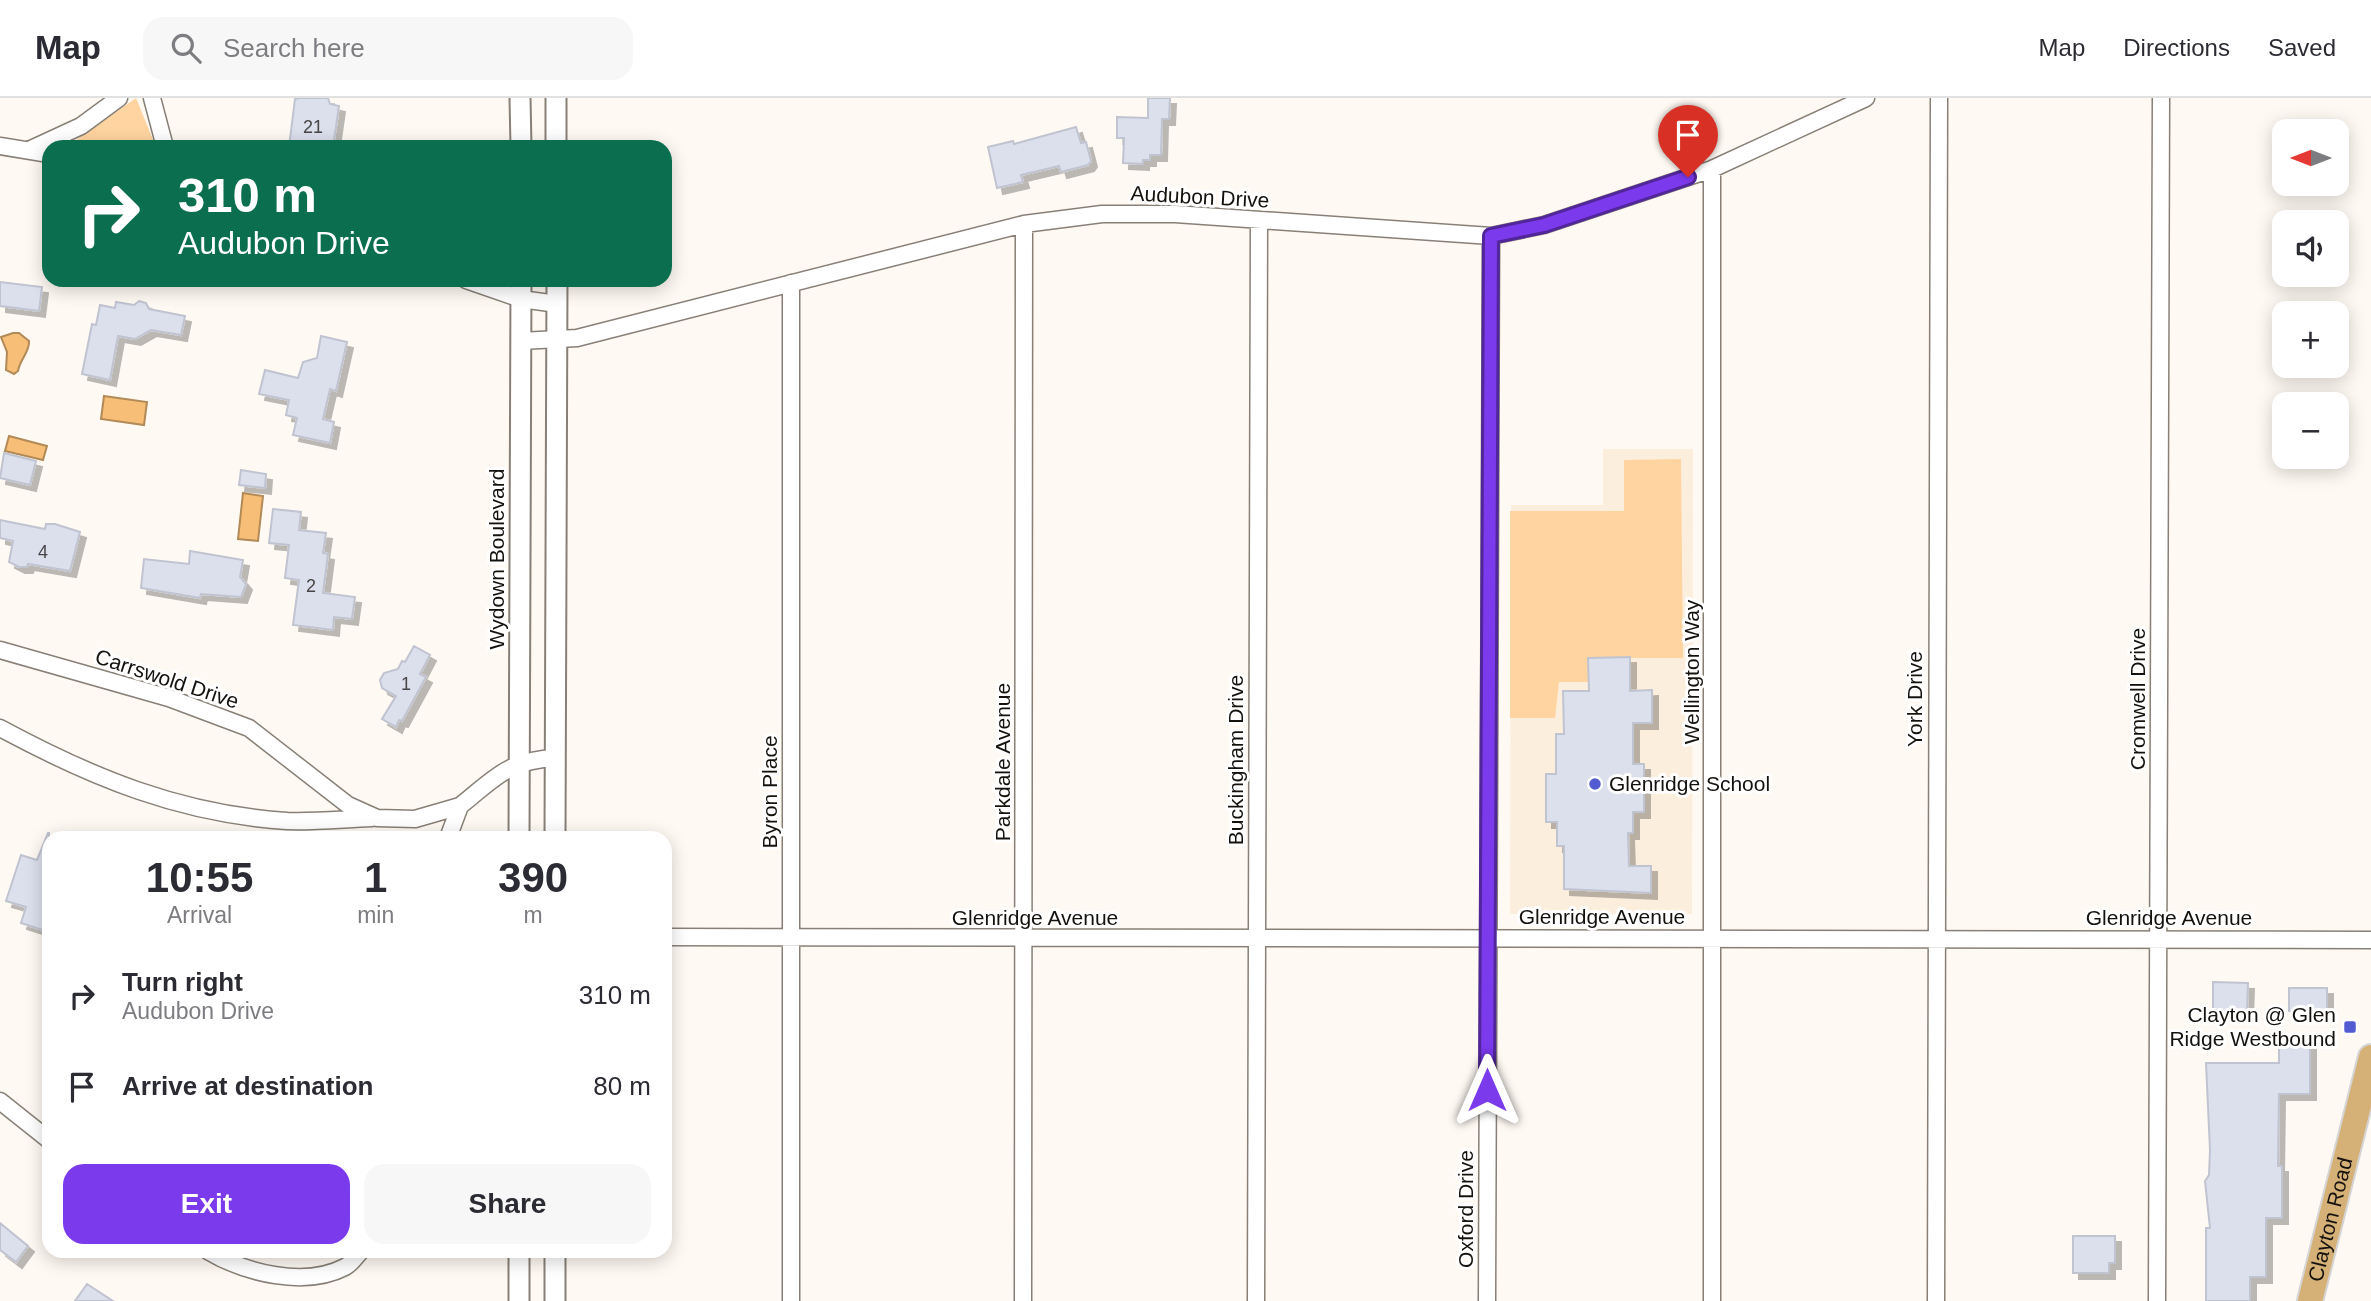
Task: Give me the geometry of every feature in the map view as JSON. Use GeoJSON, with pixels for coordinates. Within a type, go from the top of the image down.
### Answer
{"type":"FeatureCollection","features":[{"type":"Feature","properties":{"kind":"main road","name":"Clayton Road"},"geometry":{"type":"LineString","coordinates":[[2309,1301],[2371,1057]]}},
{"type":"Feature","properties":{"kind":"street"},"geometry":{"type":"LineString","coordinates":[[51,140],[81,126],[119,98]]}},
{"type":"Feature","properties":{"kind":"street"},"geometry":{"type":"LineString","coordinates":[[152,98],[164,140]]}},
{"type":"Feature","properties":{"kind":"street"},"geometry":{"type":"LineString","coordinates":[[520,98],[521,140]]}},
{"type":"Feature","properties":{"kind":"street"},"geometry":{"type":"LineString","coordinates":[[556,98],[556,140]]}},
{"type":"Feature","properties":{"kind":"street","name":"Audubon Drive"},"geometry":{"type":"LineString","coordinates":[[521,341],[577,338],[1024,224],[1102,214],[1175,214],[1491,236],[1544,225],[1712,169],[1866,98]]}},
{"type":"Feature","properties":{"kind":"street","name":"York Drive"},"geometry":{"type":"LineString","coordinates":[[1936,1301],[1939,98]]}},
{"type":"Feature","properties":{"kind":"street","name":"Cromwell Drive"},"geometry":{"type":"LineString","coordinates":[[2157,1301],[2161,98]]}},
{"type":"Feature","properties":{"kind":"street"},"geometry":{"type":"LineString","coordinates":[[29,150],[42,144]]}},
{"type":"Feature","properties":{"kind":"street"},"geometry":{"type":"LineString","coordinates":[[0,146],[42,153]]}},
{"type":"Feature","properties":{"kind":"street","name":"Wellington Way"},"geometry":{"type":"LineString","coordinates":[[1712,169],[1712,1301]]}},
{"type":"Feature","properties":{"kind":"street","name":"Buckingham Drive"},"geometry":{"type":"LineString","coordinates":[[1256,1301],[1259,220]]}},
{"type":"Feature","properties":{"kind":"street","name":"Parkdale Avenue"},"geometry":{"type":"LineString","coordinates":[[1023,1301],[1024,224]]}},
{"type":"Feature","properties":{"kind":"street","name":"Oxford Drive"},"geometry":{"type":"LineString","coordinates":[[1487,1301],[1491,236]]}},
{"type":"Feature","properties":{"kind":"street","name":"Byron Place"},"geometry":{"type":"LineString","coordinates":[[791,283],[791,1301]]}},
{"type":"Feature","properties":{"kind":"street"},"geometry":{"type":"LineString","coordinates":[[555,831],[557,287]]}},
{"type":"Feature","properties":{"kind":"street"},"geometry":{"type":"LineString","coordinates":[[521,290],[557,304]]}},
{"type":"Feature","properties":{"kind":"street","name":"Wydown Boulevard"},"geometry":{"type":"LineString","coordinates":[[519,831],[521,290]]}},
{"type":"Feature","properties":{"kind":"street","name":"Carrswold Drive"},"geometry":{"type":"LineString","coordinates":[[0,650],[169,698],[249,728],[348,804],[377,818]]}},
{"type":"Feature","properties":{"kind":"street","name":"Carrswold Drive"},"geometry":{"type":"LineString","coordinates":[[0,729],[115,785],[203,809],[288,821],[415,819],[460,806],[509,767],[520,762],[556,758]]}},
{"type":"Feature","properties":{"kind":"street"},"geometry":{"type":"LineString","coordinates":[[451,831],[460,806]]}},
{"type":"Feature","properties":{"kind":"street","name":"Glenridge Avenue"},"geometry":{"type":"LineString","coordinates":[[672,937],[2371,940]]}},
{"type":"Feature","properties":{"kind":"street"},"geometry":{"type":"LineString","coordinates":[[0,1101],[42,1134]]}},
{"type":"Feature","properties":{"kind":"street"},"geometry":{"type":"LineString","coordinates":[[219,1258],[273,1275],[311,1276],[346,1266],[354,1258]]}},
{"type":"Feature","properties":{"kind":"street"},"geometry":{"type":"LineString","coordinates":[[519,1258],[519,1301]]}},
{"type":"Feature","properties":{"kind":"street"},"geometry":{"type":"LineString","coordinates":[[555,1258],[555,1301]]}},
{"type":"Feature","properties":{"kind":"shaded area"},"geometry":{"type":"Polygon","coordinates":[[[136,98],[153,140],[76,140],[136,98]]]}},
{"type":"Feature","properties":{"kind":"shaded area"},"geometry":{"type":"Polygon","coordinates":[[[19,333],[29,341],[18,371],[14,374],[6,370],[7,352],[1,337],[19,333]]]}},
{"type":"Feature","properties":{"kind":"shaded area"},"geometry":{"type":"Polygon","coordinates":[[[104,396],[147,402],[144,425],[101,419],[104,396]]]}},
{"type":"Feature","properties":{"kind":"shaded area"},"geometry":{"type":"Polygon","coordinates":[[[9,436],[47,446],[43,460],[5,451],[9,436]]]}},
{"type":"Feature","properties":{"kind":"shaded area","name":"Glenridge School"},"geometry":{"type":"Polygon","coordinates":[[[1603,449],[1693,449],[1692,914],[1510,914],[1511,505],[1603,505],[1603,449]]]}},
{"type":"Feature","properties":{"kind":"shaded area"},"geometry":{"type":"Polygon","coordinates":[[[1681,459],[1683,658],[1589,658],[1588,682],[1559,682],[1555,718],[1510,718],[1510,511],[1624,511],[1624,460],[1681,459]]]}},
{"type":"Feature","properties":{"kind":"shaded area"},"geometry":{"type":"Polygon","coordinates":[[[243,493],[263,496],[258,541],[238,539],[243,493]]]}},
{"type":"Feature","properties":{"kind":"building"},"geometry":{"type":"Polygon","coordinates":[[[328,98],[330,104],[339,106],[334,140],[290,140],[295,99],[328,98]]]}},
{"type":"Feature","properties":{"kind":"building"},"geometry":{"type":"Polygon","coordinates":[[[1148,98],[1170,98],[1169,119],[1162,119],[1161,155],[1150,155],[1150,160],[1143,160],[1143,164],[1123,163],[1124,138],[1117,138],[1117,117],[1148,118],[1148,98]]]}},
{"type":"Feature","properties":{"kind":"building"},"geometry":{"type":"Polygon","coordinates":[[[1076,127],[1081,143],[1086,142],[1091,161],[1088,165],[1061,172],[1059,166],[1021,175],[1023,182],[997,188],[988,147],[1013,141],[1014,144],[1076,127]]]}},
{"type":"Feature","properties":{"kind":"building"},"geometry":{"type":"Polygon","coordinates":[[[0,282],[42,287],[39,311],[0,306],[0,282]]]}},
{"type":"Feature","properties":{"kind":"building"},"geometry":{"type":"Polygon","coordinates":[[[139,301],[146,303],[149,309],[185,316],[181,335],[151,330],[135,339],[118,336],[110,380],[82,374],[92,324],[96,325],[100,305],[115,308],[116,302],[134,305],[139,301]]]}},
{"type":"Feature","properties":{"kind":"building"},"geometry":{"type":"Polygon","coordinates":[[[321,336],[347,342],[336,391],[330,389],[323,419],[334,422],[330,443],[293,435],[297,418],[286,415],[289,400],[259,394],[265,370],[298,378],[303,362],[317,358],[321,336]]]}},
{"type":"Feature","properties":{"kind":"building"},"geometry":{"type":"Polygon","coordinates":[[[4,453],[36,461],[30,485],[0,478],[4,453]]]}},
{"type":"Feature","properties":{"kind":"building"},"geometry":{"type":"Polygon","coordinates":[[[241,470],[266,474],[265,488],[239,485],[241,470]]]}},
{"type":"Feature","properties":{"kind":"building"},"geometry":{"type":"Polygon","coordinates":[[[273,509],[301,512],[299,530],[326,533],[323,553],[328,554],[323,593],[355,597],[352,619],[334,617],[333,630],[293,625],[299,580],[285,578],[289,545],[269,543],[273,509]]]}},
{"type":"Feature","properties":{"kind":"building"},"geometry":{"type":"Polygon","coordinates":[[[0,520],[45,529],[46,524],[55,524],[80,532],[70,571],[28,564],[27,567],[19,567],[9,562],[13,541],[0,538],[0,520]]]}},
{"type":"Feature","properties":{"kind":"building"},"geometry":{"type":"Polygon","coordinates":[[[190,551],[243,560],[240,577],[246,584],[241,597],[201,594],[200,598],[141,588],[144,559],[189,564],[190,551]]]}},
{"type":"Feature","properties":{"kind":"building"},"geometry":{"type":"Polygon","coordinates":[[[414,646],[430,655],[420,674],[426,677],[396,727],[382,719],[396,696],[382,688],[380,680],[384,673],[398,669],[402,661],[405,662],[414,646]]]}},
{"type":"Feature","properties":{"kind":"building","name":"Glenridge School"},"geometry":{"type":"Polygon","coordinates":[[[1630,657],[1630,691],[1652,690],[1652,723],[1633,723],[1633,764],[1644,764],[1644,812],[1633,812],[1633,833],[1628,833],[1629,866],[1651,866],[1651,893],[1564,889],[1564,846],[1557,846],[1557,822],[1546,822],[1546,774],[1556,774],[1556,734],[1564,734],[1563,691],[1589,691],[1588,658],[1630,657]]]}},
{"type":"Feature","properties":{"kind":"building"},"geometry":{"type":"Polygon","coordinates":[[[42,848],[42,930],[21,923],[26,907],[6,901],[21,855],[37,860],[42,848]]]}},
{"type":"Feature","properties":{"kind":"building"},"geometry":{"type":"Polygon","coordinates":[[[2213,982],[2248,983],[2247,1011],[2213,1012],[2213,982]]]}},
{"type":"Feature","properties":{"kind":"building"},"geometry":{"type":"Polygon","coordinates":[[[2289,988],[2327,988],[2327,1011],[2289,1011],[2289,988]]]}},
{"type":"Feature","properties":{"kind":"building"},"geometry":{"type":"Polygon","coordinates":[[[2279,1038],[2310,1038],[2310,1094],[2279,1094],[2278,1166],[2282,1166],[2282,1218],[2266,1218],[2266,1277],[2250,1277],[2250,1301],[2206,1301],[2206,1228],[2210,1228],[2205,1181],[2209,1175],[2210,1150],[2206,1063],[2279,1063],[2279,1038]]]}},
{"type":"Feature","properties":{"kind":"building"},"geometry":{"type":"Polygon","coordinates":[[[0,1223],[28,1246],[16,1262],[0,1250],[0,1223]]]}},
{"type":"Feature","properties":{"kind":"building"},"geometry":{"type":"Polygon","coordinates":[[[2073,1236],[2115,1236],[2115,1263],[2109,1263],[2109,1273],[2073,1273],[2073,1236]]]}},
{"type":"Feature","properties":{"kind":"building"},"geometry":{"type":"Polygon","coordinates":[[[87,1284],[113,1301],[75,1301],[87,1284]]]}},
{"type":"Feature","properties":{"kind":"place","name":"Glenridge School"},"geometry":{"type":"Point","coordinates":[1595,784]}},
{"type":"Feature","properties":{"kind":"place","name":"Clayton @ Glen Ridge Westbound"},"geometry":{"type":"Point","coordinates":[2350,1027]}},
{"type":"Feature","properties":{"kind":"route"},"geometry":{"type":"LineString","coordinates":[[1487,1090],[1491,236],[1544,225],[1688,177]]}}]}
